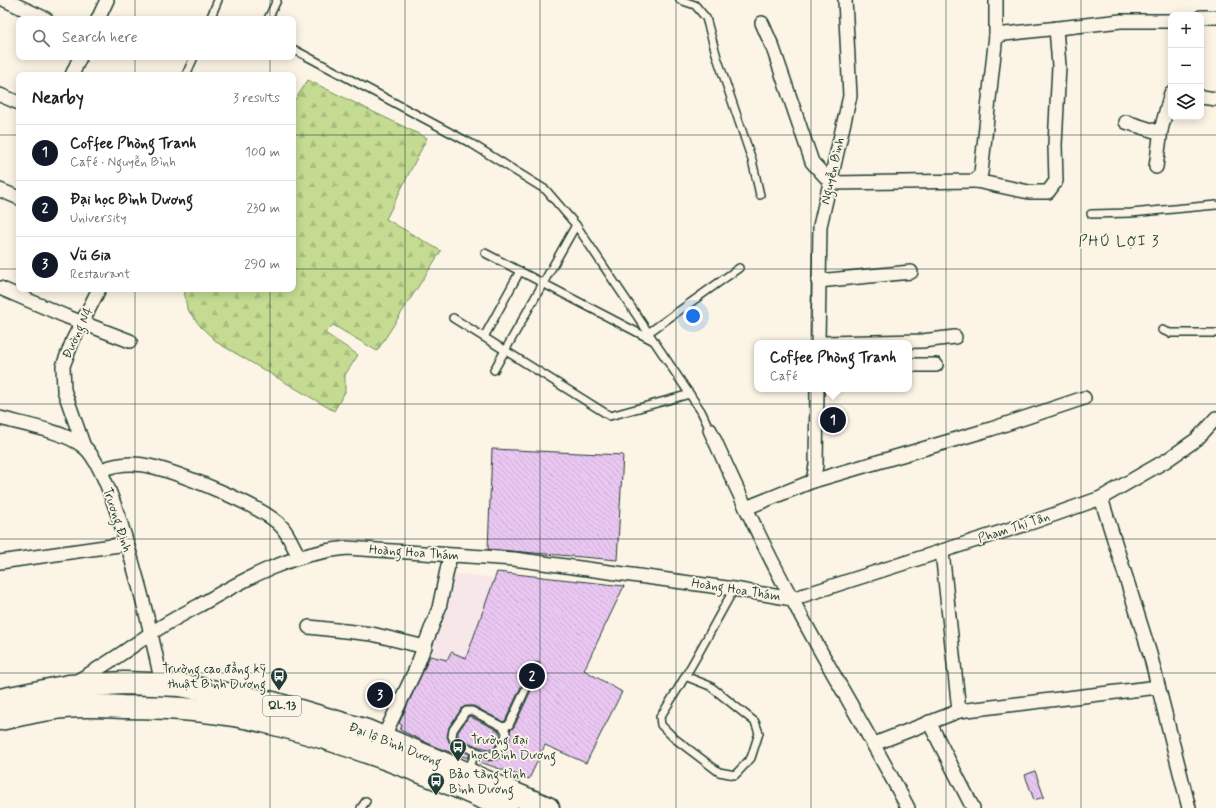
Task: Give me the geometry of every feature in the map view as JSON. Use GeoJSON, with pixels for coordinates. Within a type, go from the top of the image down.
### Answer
{"type":"FeatureCollection","features":[{"type":"Feature","properties":{"kind":"highway","name":"Đại lộ Bình Dương"},"geometry":{"type":"LineString","coordinates":[[0,700],[69,686],[124,683],[180,685],[273,703],[367,731],[548,808]]}},
{"type":"Feature","properties":{"kind":"highway"},"geometry":{"type":"LineString","coordinates":[[161,707],[162,684]]}},
{"type":"Feature","properties":{"kind":"highway","name":"Đại lộ Bình Dương"},"geometry":{"type":"LineString","coordinates":[[0,719],[52,709],[103,706],[161,707],[205,711],[266,722],[354,747],[462,788],[506,808]]}},
{"type":"Feature","properties":{"kind":"street"},"geometry":{"type":"LineString","coordinates":[[5,0],[40,16]]}},
{"type":"Feature","properties":{"kind":"street"},"geometry":{"type":"LineString","coordinates":[[99,16],[107,0]]}},
{"type":"Feature","properties":{"kind":"street","name":"Nguyễn Bình"},"geometry":{"type":"LineString","coordinates":[[818,340],[820,226],[850,96],[845,0]]}},
{"type":"Feature","properties":{"kind":"street"},"geometry":{"type":"LineString","coordinates":[[976,181],[981,173],[996,35],[996,0]]}},
{"type":"Feature","properties":{"kind":"street"},"geometry":{"type":"LineString","coordinates":[[1204,17],[1216,17]]}},
{"type":"Feature","properties":{"kind":"street"},"geometry":{"type":"LineString","coordinates":[[996,35],[1120,21],[1168,21]]}},
{"type":"Feature","properties":{"kind":"street"},"geometry":{"type":"LineString","coordinates":[[762,23],[773,48],[812,162],[831,183],[976,181],[1029,192],[1048,192],[1056,181],[1055,145],[1059,66],[1056,28]]}},
{"type":"Feature","properties":{"kind":"street"},"geometry":{"type":"LineString","coordinates":[[73,72],[79,60]]}},
{"type":"Feature","properties":{"kind":"street"},"geometry":{"type":"LineString","coordinates":[[0,95],[16,102]]}},
{"type":"Feature","properties":{"kind":"street"},"geometry":{"type":"LineString","coordinates":[[1204,97],[1216,99]]}},
{"type":"Feature","properties":{"kind":"street"},"geometry":{"type":"LineString","coordinates":[[1156,167],[1161,130],[1168,104]]}},
{"type":"Feature","properties":{"kind":"street"},"geometry":{"type":"LineString","coordinates":[[1126,122],[1158,132],[1161,130]]}},
{"type":"Feature","properties":{"kind":"street"},"geometry":{"type":"LineString","coordinates":[[0,190],[16,196]]}},
{"type":"Feature","properties":{"kind":"street"},"geometry":{"type":"LineString","coordinates":[[818,281],[912,272]]}},
{"type":"Feature","properties":{"kind":"street"},"geometry":{"type":"LineString","coordinates":[[0,288],[83,324],[130,341]]}},
{"type":"Feature","properties":{"kind":"street","name":"Đường N4"},"geometry":{"type":"LineString","coordinates":[[84,447],[64,390],[64,366],[73,340],[83,324],[98,292]]}},
{"type":"Feature","properties":{"kind":"street"},"geometry":{"type":"LineString","coordinates":[[912,341],[955,337]]}},
{"type":"Feature","properties":{"kind":"street"},"geometry":{"type":"LineString","coordinates":[[912,365],[936,365]]}},
{"type":"Feature","properties":{"kind":"street"},"geometry":{"type":"LineString","coordinates":[[812,481],[816,465],[817,392]]}},
{"type":"Feature","properties":{"kind":"street"},"geometry":{"type":"LineString","coordinates":[[746,508],[812,481],[990,429],[1084,398]]}},
{"type":"Feature","properties":{"kind":"street","name":"Trương Định"},"geometry":{"type":"LineString","coordinates":[[0,418],[64,436],[84,447],[100,470],[115,508],[152,633],[162,684]]}},
{"type":"Feature","properties":{"kind":"street","name":"Phạm Thị Tân"},"geometry":{"type":"LineString","coordinates":[[792,599],[1033,522],[1101,498],[1167,460],[1197,439],[1216,418]]}},
{"type":"Feature","properties":{"kind":"street","name":"Hoàng Hoa Thám"},"geometry":{"type":"LineString","coordinates":[[710,430],[746,508],[792,599],[874,744],[908,808]]}},
{"type":"Feature","properties":{"kind":"street"},"geometry":{"type":"LineString","coordinates":[[100,470],[116,464],[148,466],[193,481],[267,514],[282,527],[299,556]]}},
{"type":"Feature","properties":{"kind":"street"},"geometry":{"type":"LineString","coordinates":[[1101,498],[1150,654],[1189,808]]}},
{"type":"Feature","properties":{"kind":"street"},"geometry":{"type":"LineString","coordinates":[[0,562],[126,544]]}},
{"type":"Feature","properties":{"kind":"street","name":"Hoàng Hoa Thám"},"geometry":{"type":"LineString","coordinates":[[69,686],[96,671],[152,633],[238,582],[299,556],[328,550],[347,548],[450,556],[514,559],[734,589],[792,599]]}},
{"type":"Feature","properties":{"kind":"street"},"geometry":{"type":"LineString","coordinates":[[942,551],[959,711]]}},
{"type":"Feature","properties":{"kind":"street"},"geometry":{"type":"LineString","coordinates":[[383,738],[425,647],[439,608],[450,556]]}},
{"type":"Feature","properties":{"kind":"street"},"geometry":{"type":"LineString","coordinates":[[309,627],[372,634],[425,647]]}},
{"type":"Feature","properties":{"kind":"street"},"geometry":{"type":"LineString","coordinates":[[874,744],[959,711],[1158,687]]}},
{"type":"Feature","properties":{"kind":"street"},"geometry":{"type":"LineString","coordinates":[[929,722],[973,808]]}},
{"type":"Feature","properties":{"kind":"lane"},"geometry":{"type":"LineString","coordinates":[[211,16],[218,0]]}},
{"type":"Feature","properties":{"kind":"lane"},"geometry":{"type":"LineString","coordinates":[[269,16],[277,0]]}},
{"type":"Feature","properties":{"kind":"lane"},"geometry":{"type":"LineString","coordinates":[[680,0],[695,5],[706,18],[717,57],[752,160],[760,195]]}},
{"type":"Feature","properties":{"kind":"lane"},"geometry":{"type":"LineString","coordinates":[[296,51],[472,144],[546,190],[576,225],[690,394],[701,411],[710,430]]}},
{"type":"Feature","properties":{"kind":"lane"},"geometry":{"type":"LineString","coordinates":[[187,72],[193,60]]}},
{"type":"Feature","properties":{"kind":"lane"},"geometry":{"type":"LineString","coordinates":[[1091,214],[1216,205]]}},
{"type":"Feature","properties":{"kind":"lane"},"geometry":{"type":"LineString","coordinates":[[494,370],[576,225]]}},
{"type":"Feature","properties":{"kind":"lane"},"geometry":{"type":"LineString","coordinates":[[485,253],[654,341]]}},
{"type":"Feature","properties":{"kind":"lane"},"geometry":{"type":"LineString","coordinates":[[648,333],[739,268]]}},
{"type":"Feature","properties":{"kind":"lane"},"geometry":{"type":"LineString","coordinates":[[484,337],[520,271]]}},
{"type":"Feature","properties":{"kind":"lane"},"geometry":{"type":"LineString","coordinates":[[453,318],[610,416],[690,394]]}},
{"type":"Feature","properties":{"kind":"lane"},"geometry":{"type":"LineString","coordinates":[[1162,330],[1170,333],[1216,333]]}},
{"type":"Feature","properties":{"kind":"lane"},"geometry":{"type":"LineString","coordinates":[[685,676],[710,686],[755,722],[759,733],[751,758],[735,775],[719,772],[674,738],[661,725],[660,717],[734,589]]}},
{"type":"Feature","properties":{"kind":"lane"},"geometry":{"type":"LineString","coordinates":[[503,727],[509,725],[536,668]]}},
{"type":"Feature","properties":{"kind":"lane"},"geometry":{"type":"LineString","coordinates":[[466,711],[472,711],[503,727],[506,732],[505,740],[496,755],[489,756],[474,751],[454,741],[452,736],[466,711]]}},
{"type":"Feature","properties":{"kind":"lane"},"geometry":{"type":"LineString","coordinates":[[466,773],[475,755],[474,751]]}},
{"type":"Feature","properties":{"kind":"lane"},"geometry":{"type":"LineString","coordinates":[[361,808],[366,801]]}},
{"type":"Feature","properties":{"kind":"shaded area"},"geometry":{"type":"Polygon","coordinates":[[[449,573],[495,578],[457,683],[431,745],[393,729],[449,573]]]}},
{"type":"Feature","properties":{"kind":"green space"},"geometry":{"type":"Polygon","coordinates":[[[308,80],[427,138],[386,219],[441,251],[377,351],[333,325],[325,333],[358,355],[345,375],[345,392],[334,411],[218,343],[201,327],[187,309],[184,292],[296,292],[296,98],[308,80]]]}},
{"type":"Feature","properties":{"kind":"building"},"geometry":{"type":"Polygon","coordinates":[[[492,449],[623,455],[617,560],[488,549],[492,449]]]}},
{"type":"Feature","properties":{"kind":"building"},"geometry":{"type":"Polygon","coordinates":[[[497,572],[624,586],[584,670],[622,692],[586,763],[545,745],[529,779],[477,761],[479,758],[489,761],[500,758],[509,742],[510,730],[514,727],[541,669],[538,662],[531,665],[505,721],[503,722],[474,706],[466,706],[462,708],[449,727],[447,737],[451,745],[470,754],[468,758],[438,748],[400,730],[402,725],[399,723],[430,656],[447,660],[451,652],[466,658],[497,572]]]}},
{"type":"Feature","properties":{"kind":"building"},"geometry":{"type":"Polygon","coordinates":[[[469,716],[499,731],[500,738],[493,750],[476,746],[458,737],[458,732],[469,716]]]}},
{"type":"Feature","properties":{"kind":"building"},"geometry":{"type":"Polygon","coordinates":[[[1035,771],[1044,797],[1034,800],[1025,775],[1035,771]]]}},
{"type":"Feature","properties":{"kind":"place","name":"Coffee Phòng Tranh"},"geometry":{"type":"Point","coordinates":[833,420]}},
{"type":"Feature","properties":{"kind":"place","name":"Đại học Bình Dương"},"geometry":{"type":"Point","coordinates":[532,676]}},
{"type":"Feature","properties":{"kind":"place","name":"Trường cao đẳng kỹ thuật Bình Dương"},"geometry":{"type":"Point","coordinates":[279,691]}},
{"type":"Feature","properties":{"kind":"place","name":"Vũ Gia"},"geometry":{"type":"Point","coordinates":[380,695]}},
{"type":"Feature","properties":{"kind":"place","name":"Trường đại học Bình Dương"},"geometry":{"type":"Point","coordinates":[458,762]}},
{"type":"Feature","properties":{"kind":"place","name":"Bảo tàng tỉnh Bình Dương"},"geometry":{"type":"Point","coordinates":[436,796]}},
{"type":"Feature","properties":{"kind":"district","name":"PHÚ LỢI 3"},"geometry":{"type":"Point","coordinates":[1119,242]}}]}
